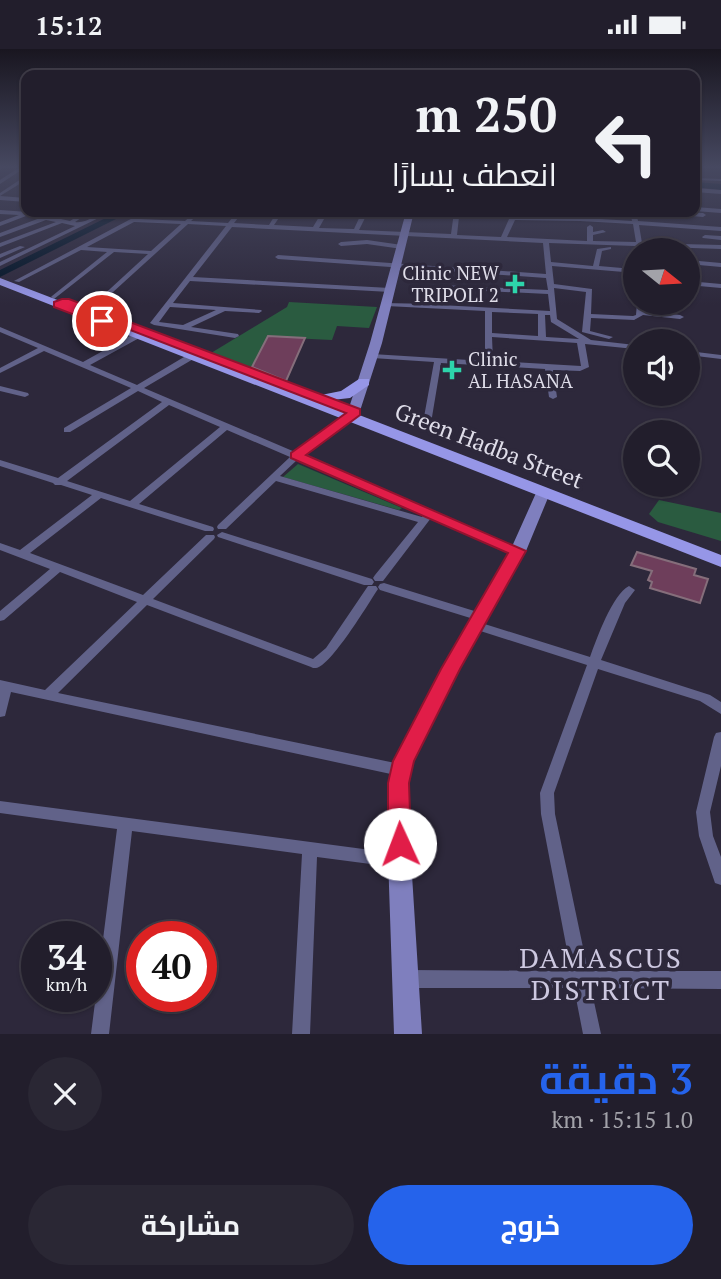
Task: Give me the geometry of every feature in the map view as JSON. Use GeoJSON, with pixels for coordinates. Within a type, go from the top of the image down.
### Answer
{"type":"FeatureCollection","features":[{"type":"Feature","properties":{"kind":"main road","name":"Green Hadba Street"},"geometry":{"type":"LineString","coordinates":[[4,275],[59,301],[146,330],[192,356],[354,414],[543,493],[721,561]]}},
{"type":"Feature","properties":{"kind":"main road"},"geometry":{"type":"LineString","coordinates":[[59,301],[146,330],[354,414],[721,551]]}},
{"type":"Feature","properties":{"kind":"main road"},"geometry":{"type":"LineString","coordinates":[[317,398],[345,395],[364,382]]}},
{"type":"Feature","properties":{"kind":"main road"},"geometry":{"type":"LineString","coordinates":[[645,531],[704,560],[721,573]]}},
{"type":"Feature","properties":{"kind":"street"},"geometry":{"type":"LineString","coordinates":[[700,213],[721,229]]}},
{"type":"Feature","properties":{"kind":"street"},"geometry":{"type":"LineString","coordinates":[[709,247],[702,227],[707,219],[718,213]]}},
{"type":"Feature","properties":{"kind":"street"},"geometry":{"type":"LineString","coordinates":[[0,222],[21,215]]}},
{"type":"Feature","properties":{"kind":"street"},"geometry":{"type":"LineString","coordinates":[[4,275],[79,217]]}},
{"type":"Feature","properties":{"kind":"street"},"geometry":{"type":"LineString","coordinates":[[26,235],[48,240],[96,217]]}},
{"type":"Feature","properties":{"kind":"street"},"geometry":{"type":"LineString","coordinates":[[4,275],[76,248],[139,217]]}},
{"type":"Feature","properties":{"kind":"street"},"geometry":{"type":"LineString","coordinates":[[150,221],[152,217]]}},
{"type":"Feature","properties":{"kind":"street"},"geometry":{"type":"LineString","coordinates":[[89,311],[194,217]]}},
{"type":"Feature","properties":{"kind":"street"},"geometry":{"type":"LineString","coordinates":[[83,365],[146,330],[236,217]]}},
{"type":"Feature","properties":{"kind":"street"},"geometry":{"type":"LineString","coordinates":[[271,226],[277,217]]}},
{"type":"Feature","properties":{"kind":"street"},"geometry":{"type":"LineString","coordinates":[[315,229],[322,217]]}},
{"type":"Feature","properties":{"kind":"street"},"geometry":{"type":"LineString","coordinates":[[356,231],[363,217]]}},
{"type":"Feature","properties":{"kind":"street"},"geometry":{"type":"LineString","coordinates":[[48,695],[273,477],[296,456],[354,414],[409,217]]}},
{"type":"Feature","properties":{"kind":"street"},"geometry":{"type":"LineString","coordinates":[[454,236],[456,217]]}},
{"type":"Feature","properties":{"kind":"street"},"geometry":{"type":"LineString","coordinates":[[502,217],[702,227]]}},
{"type":"Feature","properties":{"kind":"street"},"geometry":{"type":"LineString","coordinates":[[612,217],[613,221]]}},
{"type":"Feature","properties":{"kind":"street"},"geometry":{"type":"LineString","coordinates":[[634,217],[638,238]]}},
{"type":"Feature","properties":{"kind":"street"},"geometry":{"type":"LineString","coordinates":[[683,217],[707,219]]}},
{"type":"Feature","properties":{"kind":"street"},"geometry":{"type":"LineString","coordinates":[[0,235],[46,218],[80,225]]}},
{"type":"Feature","properties":{"kind":"street"},"geometry":{"type":"LineString","coordinates":[[503,239],[513,218]]}},
{"type":"Feature","properties":{"kind":"street"},"geometry":{"type":"LineString","coordinates":[[122,219],[623,244]]}},
{"type":"Feature","properties":{"kind":"street"},"geometry":{"type":"LineString","coordinates":[[0,244],[62,221]]}},
{"type":"Feature","properties":{"kind":"street"},"geometry":{"type":"LineString","coordinates":[[656,224],[659,238]]}},
{"type":"Feature","properties":{"kind":"street"},"geometry":{"type":"LineString","coordinates":[[590,243],[590,231],[603,232]]}},
{"type":"Feature","properties":{"kind":"street"},"geometry":{"type":"LineString","coordinates":[[705,237],[721,238]]}},
{"type":"Feature","properties":{"kind":"street"},"geometry":{"type":"LineString","coordinates":[[546,241],[552,313],[558,323],[585,342]]}},
{"type":"Feature","properties":{"kind":"street"},"geometry":{"type":"LineString","coordinates":[[341,244],[367,242],[402,247]]}},
{"type":"Feature","properties":{"kind":"street"},"geometry":{"type":"LineString","coordinates":[[700,247],[721,249]]}},
{"type":"Feature","properties":{"kind":"street"},"geometry":{"type":"LineString","coordinates":[[76,248],[152,253]]}},
{"type":"Feature","properties":{"kind":"street"},"geometry":{"type":"LineString","coordinates":[[596,268],[599,250],[603,249],[721,249]]}},
{"type":"Feature","properties":{"kind":"street"},"geometry":{"type":"LineString","coordinates":[[59,301],[112,251]]}},
{"type":"Feature","properties":{"kind":"street"},"geometry":{"type":"LineString","coordinates":[[278,257],[550,276]]}},
{"type":"Feature","properties":{"kind":"street"},"geometry":{"type":"LineString","coordinates":[[700,263],[719,265],[721,286],[700,284]]}},
{"type":"Feature","properties":{"kind":"street"},"geometry":{"type":"LineString","coordinates":[[550,264],[623,270]]}},
{"type":"Feature","properties":{"kind":"street"},"geometry":{"type":"LineString","coordinates":[[585,288],[586,267]]}},
{"type":"Feature","properties":{"kind":"street"},"geometry":{"type":"LineString","coordinates":[[188,279],[390,290]]}},
{"type":"Feature","properties":{"kind":"street"},"geometry":{"type":"LineString","coordinates":[[436,306],[441,287],[585,288],[591,290],[586,332],[622,339],[623,342]]}},
{"type":"Feature","properties":{"kind":"street"},"geometry":{"type":"LineString","coordinates":[[386,304],[552,313]]}},
{"type":"Feature","properties":{"kind":"street"},"geometry":{"type":"LineString","coordinates":[[168,305],[259,311]]}},
{"type":"Feature","properties":{"kind":"street"},"geometry":{"type":"LineString","coordinates":[[185,327],[226,308]]}},
{"type":"Feature","properties":{"kind":"street"},"geometry":{"type":"LineString","coordinates":[[488,309],[489,364]]}},
{"type":"Feature","properties":{"kind":"street"},"geometry":{"type":"LineString","coordinates":[[541,313],[542,339]]}},
{"type":"Feature","properties":{"kind":"street"},"geometry":{"type":"LineString","coordinates":[[589,316],[631,319],[639,315]]}},
{"type":"Feature","properties":{"kind":"street"},"geometry":{"type":"LineString","coordinates":[[660,315],[680,317]]}},
{"type":"Feature","properties":{"kind":"street"},"geometry":{"type":"LineString","coordinates":[[146,330],[185,327],[235,337]]}},
{"type":"Feature","properties":{"kind":"street"},"geometry":{"type":"LineString","coordinates":[[0,329],[296,456],[427,517],[518,551]]}},
{"type":"Feature","properties":{"kind":"street"},"geometry":{"type":"LineString","coordinates":[[489,335],[623,346]]}},
{"type":"Feature","properties":{"kind":"street"},"geometry":{"type":"LineString","coordinates":[[372,356],[584,368],[585,342]]}},
{"type":"Feature","properties":{"kind":"street"},"geometry":{"type":"LineString","coordinates":[[0,371],[43,348]]}},
{"type":"Feature","properties":{"kind":"street"},"geometry":{"type":"LineString","coordinates":[[700,354],[721,357]]}},
{"type":"Feature","properties":{"kind":"street"},"geometry":{"type":"LineString","coordinates":[[66,431],[192,356]]}},
{"type":"Feature","properties":{"kind":"street"},"geometry":{"type":"LineString","coordinates":[[428,417],[438,360]]}},
{"type":"Feature","properties":{"kind":"street"},"geometry":{"type":"LineString","coordinates":[[549,367],[553,397]]}},
{"type":"Feature","properties":{"kind":"street"},"geometry":{"type":"LineString","coordinates":[[0,388],[25,395]]}},
{"type":"Feature","properties":{"kind":"street"},"geometry":{"type":"LineString","coordinates":[[58,483],[167,402]]}},
{"type":"Feature","properties":{"kind":"street"},"geometry":{"type":"LineString","coordinates":[[131,505],[226,426]]}},
{"type":"Feature","properties":{"kind":"street"},"geometry":{"type":"LineString","coordinates":[[0,463],[376,584],[594,664],[705,698],[721,709]]}},
{"type":"Feature","properties":{"kind":"street"},"geometry":{"type":"LineString","coordinates":[[273,477],[427,517]]}},
{"type":"Feature","properties":{"kind":"street"},"geometry":{"type":"LineString","coordinates":[[408,1034],[400,770],[477,621],[518,551],[543,493]]}},
{"type":"Feature","properties":{"kind":"street"},"geometry":{"type":"LineString","coordinates":[[22,554],[97,496]]}},
{"type":"Feature","properties":{"kind":"street"},"geometry":{"type":"LineString","coordinates":[[0,546],[315,664],[337,643],[376,584],[427,517]]}},
{"type":"Feature","properties":{"kind":"street"},"geometry":{"type":"LineString","coordinates":[[0,617],[59,567]]}},
{"type":"Feature","properties":{"kind":"street"},"geometry":{"type":"LineString","coordinates":[[592,1034],[547,799],[594,664],[620,602],[629,590]]}},
{"type":"Feature","properties":{"kind":"street"},"geometry":{"type":"LineString","coordinates":[[0,712],[3,685],[400,770]]}},
{"type":"Feature","properties":{"kind":"street"},"geometry":{"type":"LineString","coordinates":[[721,737],[716,790],[704,823],[721,878]]}},
{"type":"Feature","properties":{"kind":"street"},"geometry":{"type":"LineString","coordinates":[[0,807],[401,861]]}},
{"type":"Feature","properties":{"kind":"street"},"geometry":{"type":"LineString","coordinates":[[100,1034],[125,825]]}},
{"type":"Feature","properties":{"kind":"street"},"geometry":{"type":"LineString","coordinates":[[301,1034],[310,849]]}},
{"type":"Feature","properties":{"kind":"street"},"geometry":{"type":"LineString","coordinates":[[407,979],[721,980]]}},
{"type":"Feature","properties":{"kind":"green space"},"geometry":{"type":"Polygon","coordinates":[[[289,302],[377,307],[369,328],[337,326],[332,340],[269,337],[250,369],[211,353],[287,307],[289,302]]]}},
{"type":"Feature","properties":{"kind":"green space"},"geometry":{"type":"Polygon","coordinates":[[[298,464],[402,508],[399,510],[283,477],[298,464]]]}},
{"type":"Feature","properties":{"kind":"green space"},"geometry":{"type":"Polygon","coordinates":[[[659,500],[721,513],[721,541],[658,522],[649,514],[659,500]]]}},
{"type":"Feature","properties":{"kind":"building"},"geometry":{"type":"Polygon","coordinates":[[[268,336],[305,338],[286,381],[252,367],[268,336]]]}},
{"type":"Feature","properties":{"kind":"building"},"geometry":{"type":"Polygon","coordinates":[[[637,552],[696,569],[694,575],[708,579],[700,603],[650,588],[652,582],[648,580],[652,571],[631,565],[637,552]]]}},
{"type":"Feature","properties":{"kind":"waterway"},"geometry":{"type":"LineString","coordinates":[[0,274],[115,217]]}},
{"type":"Feature","properties":{"kind":"place","name":"Clinic NEW TRIPOLI 2"},"geometry":{"type":"Point","coordinates":[515,284]}},
{"type":"Feature","properties":{"kind":"place","name":"Clinic AL HASANA"},"geometry":{"type":"Point","coordinates":[452,370]}},
{"type":"Feature","properties":{"kind":"district","name":"DAMASCUS DISTRICT"},"geometry":{"type":"Point","coordinates":[601,974]}},
{"type":"Feature","properties":{"kind":"route"},"geometry":{"type":"LineString","coordinates":[[102,321],[58,304],[65,302],[356,412],[296,456],[518,551],[475,625],[403,761],[399,783],[400,844]]}}]}
